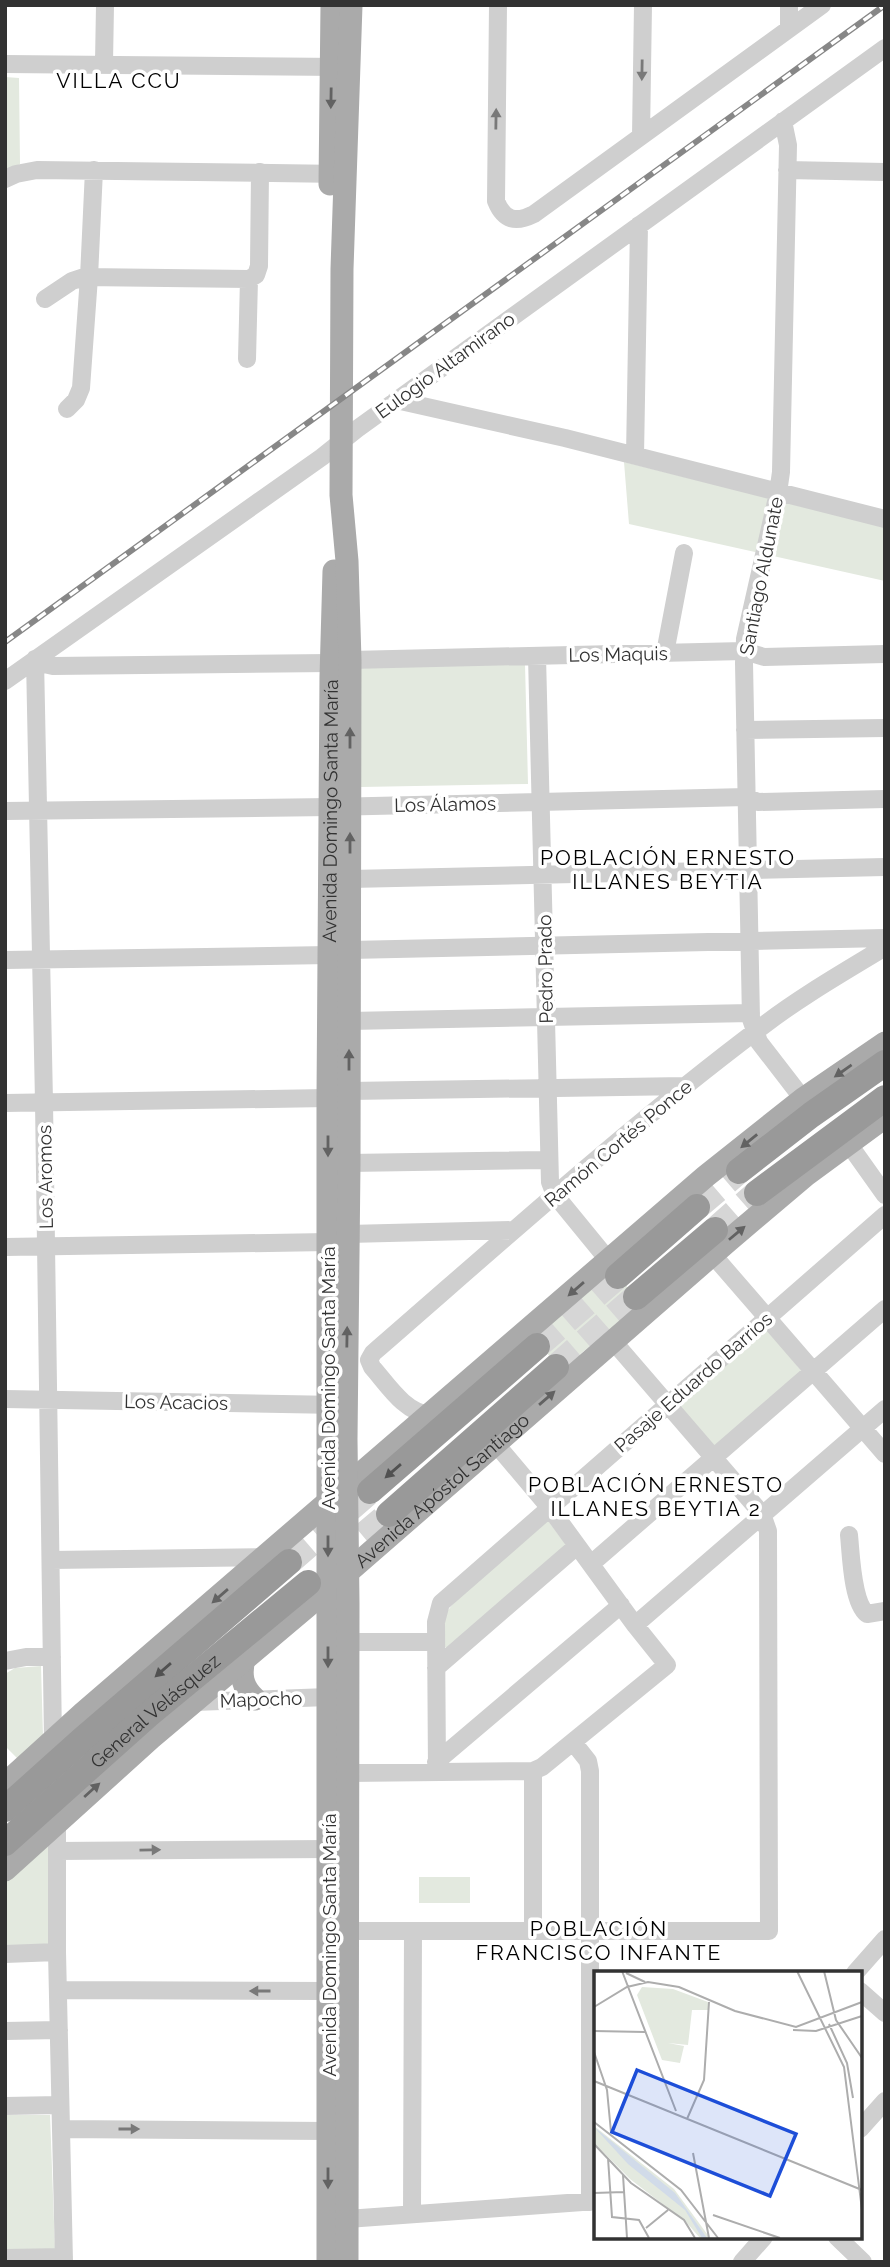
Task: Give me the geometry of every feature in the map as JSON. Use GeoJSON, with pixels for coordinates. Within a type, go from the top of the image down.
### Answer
{"type":"FeatureCollection","features":[{"type":"Feature","properties":{"kind":"highway"},"geometry":{"type":"LineString","coordinates":[[739,1171],[811,1115],[885,1063]]}},
{"type":"Feature","properties":{"kind":"highway"},"geometry":{"type":"LineString","coordinates":[[757,1193],[885,1098]]}},
{"type":"Feature","properties":{"kind":"highway"},"geometry":{"type":"LineString","coordinates":[[614,1268],[697,1207]]}},
{"type":"Feature","properties":{"kind":"highway"},"geometry":{"type":"LineString","coordinates":[[636,1297],[713,1242]]}},
{"type":"Feature","properties":{"kind":"highway"},"geometry":{"type":"LineString","coordinates":[[358,1489],[537,1346]]}},
{"type":"Feature","properties":{"kind":"highway"},"geometry":{"type":"LineString","coordinates":[[389,1514],[556,1367]]}},
{"type":"Feature","properties":{"kind":"highway","name":"General Velásquez"},"geometry":{"type":"LineString","coordinates":[[5,1809],[277,1559]]}},
{"type":"Feature","properties":{"kind":"highway","name":"General Velásquez"},"geometry":{"type":"LineString","coordinates":[[5,1843],[128,1732],[318,1586]]}},
{"type":"Feature","properties":{"kind":"main road","name":"Avenida Domingo Santa María"},"geometry":{"type":"LineString","coordinates":[[332,5],[341,67]]}},
{"type":"Feature","properties":{"kind":"main road","name":"Avenida Domingo Santa María"},"geometry":{"type":"LineString","coordinates":[[328,2262],[328,1697],[318,1586],[337,1405],[340,662],[334,571],[341,495],[341,269],[337,174],[341,67],[351,5]]}},
{"type":"Feature","properties":{"kind":"main road","name":"Avenida Domingo Santa María"},"geometry":{"type":"LineString","coordinates":[[338,1238],[349,1163],[338,1095],[349,1021],[339,953],[350,879],[340,807]]}},
{"type":"Feature","properties":{"kind":"main road"},"geometry":{"type":"LineString","coordinates":[[5,1784],[82,1714],[277,1559],[328,1503],[358,1489],[384,1454],[430,1415],[614,1268],[706,1176],[803,1099],[885,1043]]}},
{"type":"Feature","properties":{"kind":"main road","name":"Avenida Apóstol Santiago"},"geometry":{"type":"LineString","coordinates":[[5,1870],[57,1821],[244,1658],[318,1586],[348,1572],[612,1341],[713,1242],[885,1117]]}},
{"type":"Feature","properties":{"kind":"main road","name":"Avenida Domingo Santa María"},"geometry":{"type":"LineString","coordinates":[[337,1405],[358,1489],[348,1572],[347,2262]]}},
{"type":"Feature","properties":{"kind":"main road"},"geometry":{"type":"LineString","coordinates":[[346,1439],[362,1453],[384,1454]]}},
{"type":"Feature","properties":{"kind":"main road"},"geometry":{"type":"LineString","coordinates":[[244,1658],[243,1682],[255,1699]]}},
{"type":"Feature","properties":{"kind":"street"},"geometry":{"type":"LineString","coordinates":[[104,63],[105,5]]}},
{"type":"Feature","properties":{"kind":"street"},"geometry":{"type":"LineString","coordinates":[[498,5],[496,201],[507,217],[522,219],[534,214],[822,5]]}},
{"type":"Feature","properties":{"kind":"street"},"geometry":{"type":"LineString","coordinates":[[641,136],[643,5]]}},
{"type":"Feature","properties":{"kind":"street"},"geometry":{"type":"LineString","coordinates":[[789,5],[789,28]]}},
{"type":"Feature","properties":{"kind":"street","name":"Eulogio Altamirano"},"geometry":{"type":"LineString","coordinates":[[5,681],[302,472],[396,400],[885,48]]}},
{"type":"Feature","properties":{"kind":"street"},"geometry":{"type":"LineString","coordinates":[[5,64],[341,67]]}},
{"type":"Feature","properties":{"kind":"street","name":"Santiago Aldunate"},"geometry":{"type":"LineString","coordinates":[[783,121],[788,139],[781,464],[778,493],[744,651],[746,797],[751,1013],[754,1032],[803,1099]]}},
{"type":"Feature","properties":{"kind":"street"},"geometry":{"type":"LineString","coordinates":[[5,179],[30,170],[337,174]]}},
{"type":"Feature","properties":{"kind":"street"},"geometry":{"type":"LineString","coordinates":[[67,409],[76,400],[81,388],[94,170]]}},
{"type":"Feature","properties":{"kind":"street"},"geometry":{"type":"LineString","coordinates":[[787,170],[885,172]]}},
{"type":"Feature","properties":{"kind":"street"},"geometry":{"type":"LineString","coordinates":[[45,299],[72,281],[89,277],[249,279],[256,275],[260,266],[260,172]]}},
{"type":"Feature","properties":{"kind":"street"},"geometry":{"type":"LineString","coordinates":[[635,456],[639,225]]}},
{"type":"Feature","properties":{"kind":"street"},"geometry":{"type":"LineString","coordinates":[[247,359],[249,279]]}},
{"type":"Feature","properties":{"kind":"street"},"geometry":{"type":"LineString","coordinates":[[396,400],[565,438],[885,519]]}},
{"type":"Feature","properties":{"kind":"street"},"geometry":{"type":"LineString","coordinates":[[664,653],[684,553]]}},
{"type":"Feature","properties":{"kind":"street","name":"Los Maquis"},"geometry":{"type":"LineString","coordinates":[[35,659],[53,666],[340,662],[744,651],[764,657],[885,654]]}},
{"type":"Feature","properties":{"kind":"street","name":"Pedro Prado"},"geometry":{"type":"LineString","coordinates":[[537,656],[550,1182],[555,1195],[614,1268]]}},
{"type":"Feature","properties":{"kind":"street","name":"Los Aromos"},"geometry":{"type":"LineString","coordinates":[[35,659],[53,1741]]}},
{"type":"Feature","properties":{"kind":"street"},"geometry":{"type":"LineString","coordinates":[[745,730],[885,727]]}},
{"type":"Feature","properties":{"kind":"street","name":"Los Álamos"},"geometry":{"type":"LineString","coordinates":[[5,811],[340,807],[746,797],[758,802],[885,799]]}},
{"type":"Feature","properties":{"kind":"street"},"geometry":{"type":"LineString","coordinates":[[350,879],[885,867]]}},
{"type":"Feature","properties":{"kind":"street"},"geometry":{"type":"LineString","coordinates":[[5,960],[885,938]]}},
{"type":"Feature","properties":{"kind":"street","name":"Ramón Cortés Ponce"},"geometry":{"type":"LineString","coordinates":[[430,1415],[416,1412],[405,1405],[372,1367],[369,1360],[383,1345],[555,1195],[754,1032],[885,947]]}},
{"type":"Feature","properties":{"kind":"street"},"geometry":{"type":"LineString","coordinates":[[349,1021],[751,1013]]}},
{"type":"Feature","properties":{"kind":"street"},"geometry":{"type":"LineString","coordinates":[[5,1103],[686,1086]]}},
{"type":"Feature","properties":{"kind":"street"},"geometry":{"type":"LineString","coordinates":[[848,1143],[885,1195]]}},
{"type":"Feature","properties":{"kind":"street"},"geometry":{"type":"LineString","coordinates":[[349,1163],[549,1160]]}},
{"type":"Feature","properties":{"kind":"street","name":"Pasaje Eduardo Barrios"},"geometry":{"type":"LineString","coordinates":[[437,1767],[436,1615],[445,1599],[885,1215]]}},
{"type":"Feature","properties":{"kind":"street"},"geometry":{"type":"LineString","coordinates":[[5,1247],[338,1238],[514,1230]]}},
{"type":"Feature","properties":{"kind":"street"},"geometry":{"type":"LineString","coordinates":[[713,1242],[766,1318],[885,1454]]}},
{"type":"Feature","properties":{"kind":"street"},"geometry":{"type":"LineString","coordinates":[[591,1564],[885,1309]]}},
{"type":"Feature","properties":{"kind":"street"},"geometry":{"type":"LineString","coordinates":[[347,1931],[769,1931],[768,1531],[762,1514],[612,1341]]}},
{"type":"Feature","properties":{"kind":"street","name":"Los Acacios"},"geometry":{"type":"LineString","coordinates":[[5,1399],[337,1405]]}},
{"type":"Feature","properties":{"kind":"street"},"geometry":{"type":"LineString","coordinates":[[635,1625],[885,1409]]}},
{"type":"Feature","properties":{"kind":"street"},"geometry":{"type":"LineString","coordinates":[[347,1773],[437,1767],[533,1771],[542,1767],[667,1665],[549,1507],[495,1443]]}},
{"type":"Feature","properties":{"kind":"street"},"geometry":{"type":"LineString","coordinates":[[849,1535],[859,1605],[867,1614],[885,1611]]}},
{"type":"Feature","properties":{"kind":"street"},"geometry":{"type":"LineString","coordinates":[[436,1668],[578,1546]]}},
{"type":"Feature","properties":{"kind":"street"},"geometry":{"type":"LineString","coordinates":[[51,1560],[277,1559]]}},
{"type":"Feature","properties":{"kind":"street"},"geometry":{"type":"LineString","coordinates":[[437,1767],[621,1605]]}},
{"type":"Feature","properties":{"kind":"street"},"geometry":{"type":"LineString","coordinates":[[348,1642],[436,1642]]}},
{"type":"Feature","properties":{"kind":"street"},"geometry":{"type":"LineString","coordinates":[[5,1661],[26,1657],[52,1657]]}},
{"type":"Feature","properties":{"kind":"street"},"geometry":{"type":"LineString","coordinates":[[52,1694],[66,1709],[82,1714]]}},
{"type":"Feature","properties":{"kind":"street","name":"Mapocho"},"geometry":{"type":"LineString","coordinates":[[194,1702],[328,1697]]}},
{"type":"Feature","properties":{"kind":"street"},"geometry":{"type":"LineString","coordinates":[[347,2219],[593,2202],[590,1768],[586,1758],[573,1742]]}},
{"type":"Feature","properties":{"kind":"street"},"geometry":{"type":"LineString","coordinates":[[533,1771],[533,1931]]}},
{"type":"Feature","properties":{"kind":"street"},"geometry":{"type":"LineString","coordinates":[[5,2258],[64,2259],[58,2029],[57,1821]]}},
{"type":"Feature","properties":{"kind":"street"},"geometry":{"type":"LineString","coordinates":[[57,1851],[329,1849]]}},
{"type":"Feature","properties":{"kind":"street"},"geometry":{"type":"LineString","coordinates":[[412,2214],[413,1931]]}},
{"type":"Feature","properties":{"kind":"street"},"geometry":{"type":"LineString","coordinates":[[857,1971],[885,1939]]}},
{"type":"Feature","properties":{"kind":"street"},"geometry":{"type":"LineString","coordinates":[[5,1954],[57,1952]]}},
{"type":"Feature","properties":{"kind":"street"},"geometry":{"type":"LineString","coordinates":[[58,1990],[329,1991]]}},
{"type":"Feature","properties":{"kind":"street"},"geometry":{"type":"LineString","coordinates":[[862,1993],[885,2013]]}},
{"type":"Feature","properties":{"kind":"street"},"geometry":{"type":"LineString","coordinates":[[5,2031],[58,2029]]}},
{"type":"Feature","properties":{"kind":"street"},"geometry":{"type":"LineString","coordinates":[[862,2127],[885,2101]]}},
{"type":"Feature","properties":{"kind":"street"},"geometry":{"type":"LineString","coordinates":[[5,2106],[60,2105]]}},
{"type":"Feature","properties":{"kind":"street"},"geometry":{"type":"LineString","coordinates":[[61,2129],[329,2130]]}},
{"type":"Feature","properties":{"kind":"street"},"geometry":{"type":"LineString","coordinates":[[742,2262],[762,2239]]}},
{"type":"Feature","properties":{"kind":"street"},"geometry":{"type":"LineString","coordinates":[[839,2239],[863,2262]]}},
{"type":"Feature","properties":{"kind":"shaded area"},"geometry":{"type":"Polygon","coordinates":[[[5,77],[19,78],[20,164],[6,171],[5,77]]]}},
{"type":"Feature","properties":{"kind":"shaded area"},"geometry":{"type":"Polygon","coordinates":[[[624,462],[885,527],[885,581],[629,524],[624,462]]]}},
{"type":"Feature","properties":{"kind":"shaded area"},"geometry":{"type":"Polygon","coordinates":[[[525,664],[528,784],[361,787],[358,668],[525,664]]]}},
{"type":"Feature","properties":{"kind":"shaded area"},"geometry":{"type":"Polygon","coordinates":[[[608,1266],[642,1303],[561,1370],[531,1334],[608,1266]]]}},
{"type":"Feature","properties":{"kind":"shaded area"},"geometry":{"type":"Polygon","coordinates":[[[767,1328],[803,1373],[712,1448],[678,1407],[767,1328]]]}},
{"type":"Feature","properties":{"kind":"shaded area"},"geometry":{"type":"Polygon","coordinates":[[[546,1518],[567,1546],[447,1648],[442,1646],[444,1615],[546,1518]]]}},
{"type":"Feature","properties":{"kind":"shaded area"},"geometry":{"type":"Polygon","coordinates":[[[41,1666],[43,1736],[18,1759],[5,1746],[5,1674],[15,1668],[41,1666]]]}},
{"type":"Feature","properties":{"kind":"shaded area"},"geometry":{"type":"Polygon","coordinates":[[[50,1841],[52,1946],[5,1948],[5,1882],[50,1841]]]}},
{"type":"Feature","properties":{"kind":"shaded area"},"geometry":{"type":"Polygon","coordinates":[[[419,1877],[470,1877],[470,1903],[419,1903],[419,1877]]]}},
{"type":"Feature","properties":{"kind":"shaded area"},"geometry":{"type":"Polygon","coordinates":[[[5,2115],[50,2115],[55,2249],[5,2251],[5,2115]]]}},
{"type":"Feature","properties":{"kind":"tunnel"},"geometry":{"type":"LineString","coordinates":[[697,1207],[739,1171]]}},
{"type":"Feature","properties":{"kind":"tunnel"},"geometry":{"type":"LineString","coordinates":[[715,1230],[757,1193]]}},
{"type":"Feature","properties":{"kind":"tunnel"},"geometry":{"type":"LineString","coordinates":[[537,1346],[618,1276]]}},
{"type":"Feature","properties":{"kind":"tunnel"},"geometry":{"type":"LineString","coordinates":[[556,1367],[636,1297]]}},
{"type":"Feature","properties":{"kind":"tunnel"},"geometry":{"type":"LineString","coordinates":[[289,1562],[370,1491]]}},
{"type":"Feature","properties":{"kind":"tunnel"},"geometry":{"type":"LineString","coordinates":[[333,1561],[389,1514]]}},
{"type":"Feature","properties":{"kind":"railway"},"geometry":{"type":"LineString","coordinates":[[5,642],[885,5]]}},
{"type":"Feature","properties":{"kind":"district","name":"VILLA CCU"},"geometry":{"type":"Point","coordinates":[119,81]}},
{"type":"Feature","properties":{"kind":"district","name":"POBLACIÓN ERNESTO ILLANES BEYTIA"},"geometry":{"type":"Point","coordinates":[668,870]}},
{"type":"Feature","properties":{"kind":"district","name":"POBLACIÓN ERNESTO ILLANES BEYTIA 2"},"geometry":{"type":"Point","coordinates":[656,1497]}},
{"type":"Feature","properties":{"kind":"district","name":"POBLACIÓN FRANCISCO INFANTE"},"geometry":{"type":"Point","coordinates":[599,1941]}}]}
